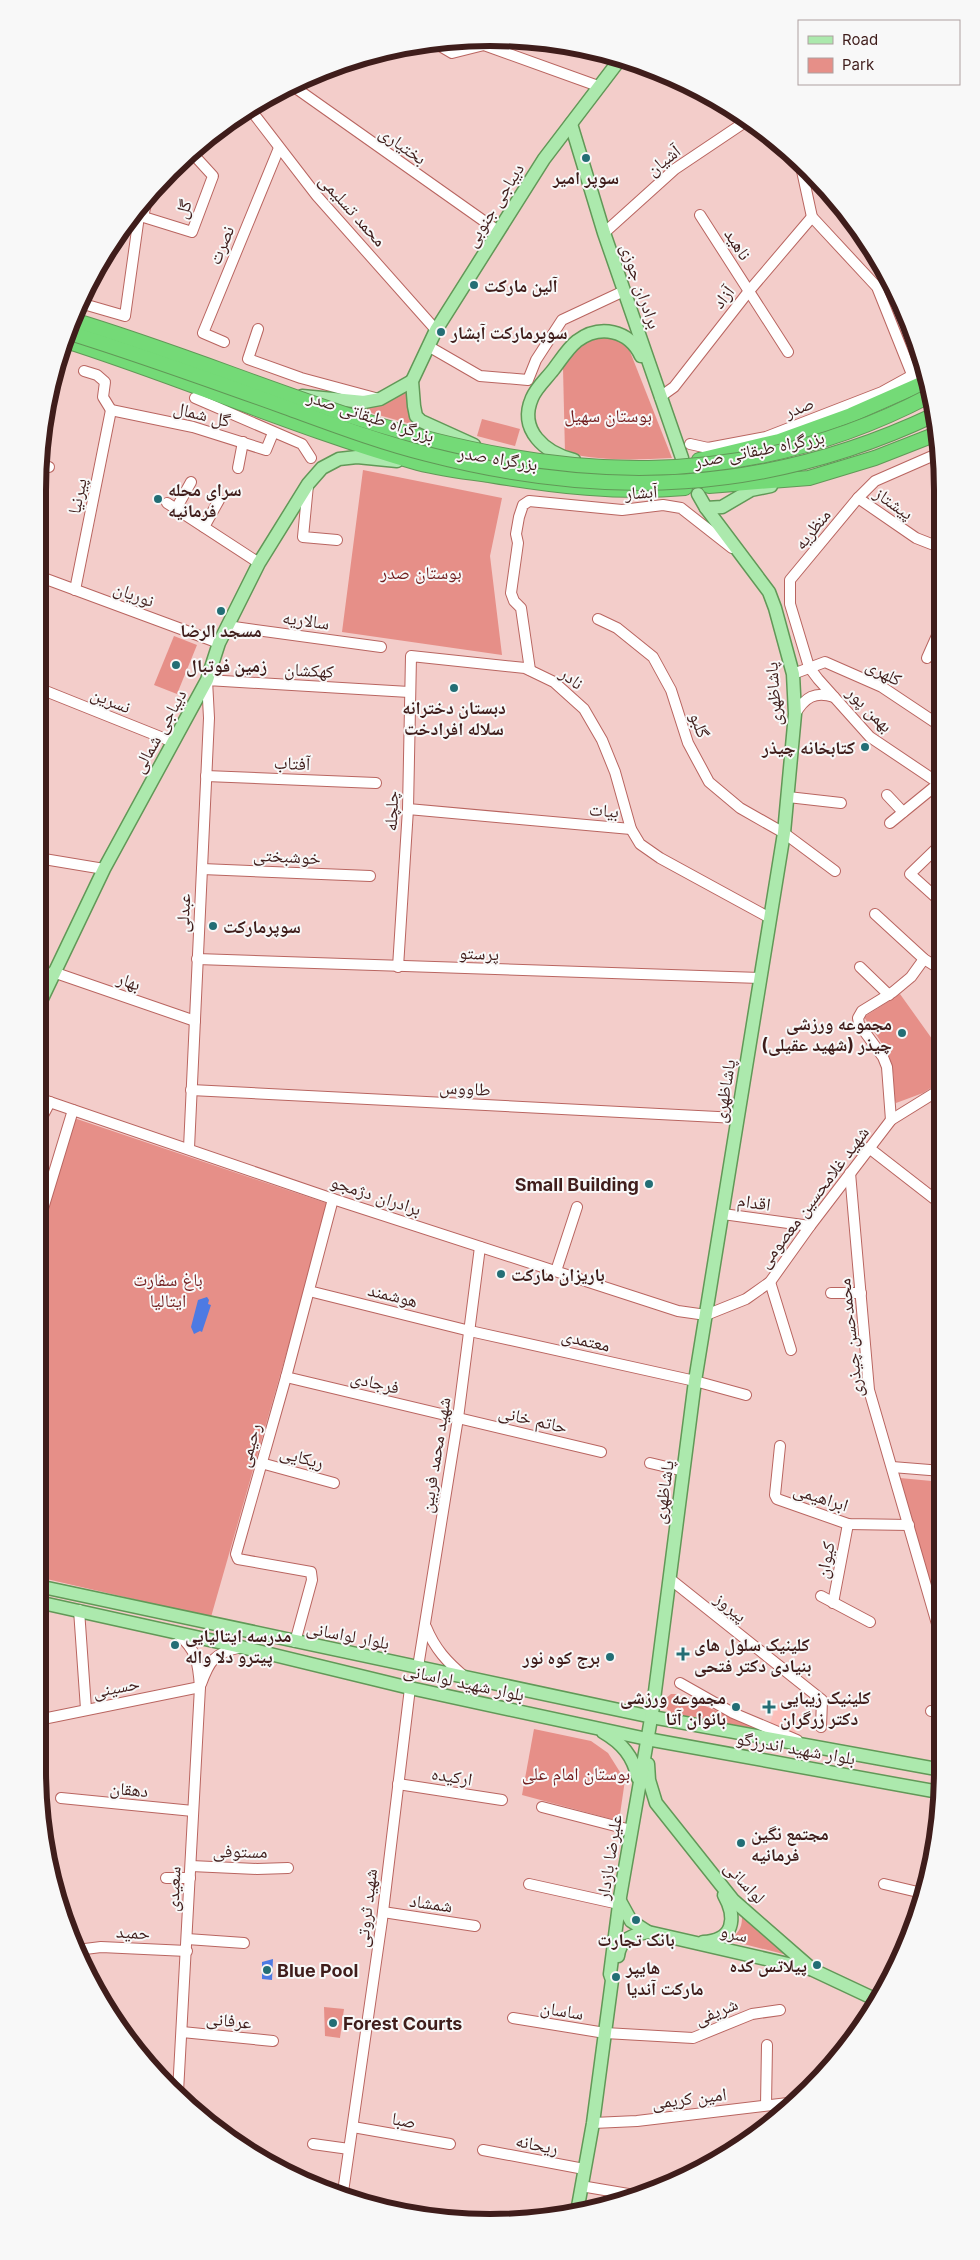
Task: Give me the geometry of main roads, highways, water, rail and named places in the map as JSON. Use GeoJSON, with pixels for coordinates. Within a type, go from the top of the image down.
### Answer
{"type":"FeatureCollection","features":[{"type":"Feature","properties":{"kind":"highway","name":"بزرگراه طبقاتی صدر"},"geometry":{"type":"LineString","coordinates":[[80,321],[361,419],[485,453],[560,465],[615,469],[701,466],[798,449],[862,426],[924,397]]}},
{"type":"Feature","properties":{"kind":"highway","name":"بزرگراه صدر"},"geometry":{"type":"LineString","coordinates":[[80,321],[130,335],[361,417],[486,450],[559,462],[629,466],[698,461],[797,444],[861,424],[924,397]]}},
{"type":"Feature","properties":{"kind":"highway","name":"بزرگراه طبقاتی صدر"},"geometry":{"type":"LineString","coordinates":[[75,334],[349,430],[426,454],[480,466],[573,481],[659,484],[716,480],[804,463],[838,454],[928,418]]}},
{"type":"Feature","properties":{"kind":"highway","name":"بزرگراه صدر"},"geometry":{"type":"LineString","coordinates":[[72,343],[348,442],[421,464],[558,486],[659,491],[809,478],[875,458],[930,436]]}},
{"type":"Feature","properties":{"kind":"highway"},"geometry":{"type":"LineString","coordinates":[[698,461],[778,441],[851,415],[919,380]]}},
{"type":"Feature","properties":{"kind":"main road","name":"دیباجی جنوبی"},"geometry":{"type":"LineString","coordinates":[[486,450],[421,421],[416,416],[412,381],[436,330],[544,159],[616,64]]}},
{"type":"Feature","properties":{"kind":"main road","name":"برادران جوزی"},"geometry":{"type":"LineString","coordinates":[[571,124],[592,186],[604,233],[660,397],[678,461]]}},
{"type":"Feature","properties":{"kind":"main road"},"geometry":{"type":"LineString","coordinates":[[596,465],[552,453],[537,441],[529,425],[529,406],[532,395],[576,342],[590,333],[607,331],[625,336],[637,347],[660,397]]}},
{"type":"Feature","properties":{"kind":"main road"},"geometry":{"type":"LineString","coordinates":[[301,396],[364,402],[380,399],[412,381]]}},
{"type":"Feature","properties":{"kind":"main road","name":"دیباجی شمالی"},"geometry":{"type":"LineString","coordinates":[[46,987],[104,869],[207,680],[219,643],[259,563],[308,484],[322,468],[339,459],[357,456],[421,464]]}},
{"type":"Feature","properties":{"kind":"main road"},"geometry":{"type":"LineString","coordinates":[[706,508],[722,507],[731,504],[751,490],[809,478]]}},
{"type":"Feature","properties":{"kind":"main road","name":"پاشاظهری"},"geometry":{"type":"LineString","coordinates":[[648,1739],[696,1381],[784,833],[796,714],[793,674],[776,608],[769,592],[706,508],[698,489]]}},
{"type":"Feature","properties":{"kind":"main road","name":"بلوار لواسانی"},"geometry":{"type":"LineString","coordinates":[[46,1588],[652,1717]]}},
{"type":"Feature","properties":{"kind":"main road","name":"بلوار شهید لواسانی"},"geometry":{"type":"LineString","coordinates":[[46,1604],[241,1647],[410,1688],[597,1728]]}},
{"type":"Feature","properties":{"kind":"main road"},"geometry":{"type":"LineString","coordinates":[[597,1728],[605,1720],[602,1707]]}},
{"type":"Feature","properties":{"kind":"main road","name":"بلوار شهید اندرزگو"},"geometry":{"type":"LineString","coordinates":[[652,1717],[934,1769]]}},
{"type":"Feature","properties":{"kind":"main road"},"geometry":{"type":"LineString","coordinates":[[597,1728],[648,1739]]}},
{"type":"Feature","properties":{"kind":"main road"},"geometry":{"type":"LineString","coordinates":[[597,1728],[613,1738],[627,1751],[635,1763],[640,1782]]}},
{"type":"Feature","properties":{"kind":"main road","name":"بلوار شهید اندرزگو"},"geometry":{"type":"LineString","coordinates":[[648,1739],[933,1791]]}},
{"type":"Feature","properties":{"kind":"main road","name":"علیرضا بازدار"},"geometry":{"type":"LineString","coordinates":[[612,1980],[610,1974],[619,1900],[648,1739]]}},
{"type":"Feature","properties":{"kind":"main road","name":"لواسانی"},"geometry":{"type":"LineString","coordinates":[[648,1739],[649,1780],[656,1803],[734,1900],[813,1970],[871,1997]]}},
{"type":"Feature","properties":{"kind":"main road"},"geometry":{"type":"LineString","coordinates":[[882,1781],[875,1775],[873,1769],[877,1763],[885,1760]]}},
{"type":"Feature","properties":{"kind":"main road"},"geometry":{"type":"LineString","coordinates":[[634,1813],[644,1801],[652,1800],[656,1803]]}},
{"type":"Feature","properties":{"kind":"main road"},"geometry":{"type":"LineString","coordinates":[[688,1940],[705,1942],[720,1938],[730,1929],[732,1923],[728,1902],[700,1859]]}},
{"type":"Feature","properties":{"kind":"main road"},"geometry":{"type":"LineString","coordinates":[[619,1900],[631,1921],[648,1932]]}},
{"type":"Feature","properties":{"kind":"main road","name":"علیرضا بازدار"},"geometry":{"type":"LineString","coordinates":[[578,2205],[593,2123],[612,1980],[615,1974],[619,1947],[630,1937],[648,1932]]}},
{"type":"Feature","properties":{"kind":"main road","name":"سرو"},"geometry":{"type":"LineString","coordinates":[[648,1932],[813,1970]]}},
{"type":"Feature","properties":{"kind":"water"},"geometry":{"type":"Polygon","coordinates":[[[207,1297],[209,1300],[208,1304],[211,1305],[202,1332],[194,1334],[191,1327],[198,1300],[207,1297]]]}},
{"type":"Feature","properties":{"kind":"water","name":"Blue Pool"},"geometry":{"type":"Polygon","coordinates":[[[273,1959],[272,1980],[262,1979],[262,1962],[273,1959]]]}},
{"type":"Feature","properties":{"kind":"place","name":"سوپر امیر"},"geometry":{"type":"Point","coordinates":[586,158]}},
{"type":"Feature","properties":{"kind":"place","name":"آلین مارکت"},"geometry":{"type":"Point","coordinates":[474,285]}},
{"type":"Feature","properties":{"kind":"place","name":"سوپرمارکت آبشار"},"geometry":{"type":"Point","coordinates":[441,332]}},
{"type":"Feature","properties":{"kind":"place","name":"سرای محله فرمانیه"},"geometry":{"type":"Point","coordinates":[158,499]}},
{"type":"Feature","properties":{"kind":"place","name":"مسجد الرضا"},"geometry":{"type":"Point","coordinates":[221,611]}},
{"type":"Feature","properties":{"kind":"place","name":"زمین فوتبال"},"geometry":{"type":"Point","coordinates":[176,665]}},
{"type":"Feature","properties":{"kind":"place","name":"دبستان دخترانه سلاله افرادخت"},"geometry":{"type":"Point","coordinates":[454,688]}},
{"type":"Feature","properties":{"kind":"place","name":"کتابخانه چیذر"},"geometry":{"type":"Point","coordinates":[865,747]}},
{"type":"Feature","properties":{"kind":"place","name":"سوپرمارکت"},"geometry":{"type":"Point","coordinates":[213,926]}},
{"type":"Feature","properties":{"kind":"place","name":"مجموعه ورزشی چیذر (شهید عقیلی)"},"geometry":{"type":"Point","coordinates":[902,1033]}},
{"type":"Feature","properties":{"kind":"place","name":"Small Building"},"geometry":{"type":"Point","coordinates":[649,1184]}},
{"type":"Feature","properties":{"kind":"place","name":"باریزان مارکت"},"geometry":{"type":"Point","coordinates":[501,1274]}},
{"type":"Feature","properties":{"kind":"place","name":"مدرسه ایتالیایی پیترو دلا واله"},"geometry":{"type":"Point","coordinates":[175,1645]}},
{"type":"Feature","properties":{"kind":"place","name":"کلینیک سلول های بنیادی دکتر فتحی"},"geometry":{"type":"Point","coordinates":[683,1654]}},
{"type":"Feature","properties":{"kind":"place","name":"برج کوه نور"},"geometry":{"type":"Point","coordinates":[610,1657]}},
{"type":"Feature","properties":{"kind":"place","name":"مجموعه ورزشی بانوان آتا"},"geometry":{"type":"Point","coordinates":[736,1707]}},
{"type":"Feature","properties":{"kind":"place","name":"کلینیک زیبایی دکتر زرگران"},"geometry":{"type":"Point","coordinates":[769,1707]}},
{"type":"Feature","properties":{"kind":"place","name":"مجتمع نگین فرمانیه"},"geometry":{"type":"Point","coordinates":[741,1843]}},
{"type":"Feature","properties":{"kind":"place","name":"بانک تجارت"},"geometry":{"type":"Point","coordinates":[636,1920]}},
{"type":"Feature","properties":{"kind":"place","name":"پیلاتس کده"},"geometry":{"type":"Point","coordinates":[817,1965]}},
{"type":"Feature","properties":{"kind":"place","name":"Blue Pool"},"geometry":{"type":"Point","coordinates":[267,1970]}},
{"type":"Feature","properties":{"kind":"place","name":"هایپر مارکت آندیا"},"geometry":{"type":"Point","coordinates":[616,1977]}},
{"type":"Feature","properties":{"kind":"place","name":"Forest Courts"},"geometry":{"type":"Point","coordinates":[333,2023]}},
{"type":"Feature","properties":{"kind":"park label","name":"بوستان سهیل"},"geometry":{"type":"Point","coordinates":[608,415]}},
{"type":"Feature","properties":{"kind":"park label","name":"بوستان صدر"},"geometry":{"type":"Point","coordinates":[421,572]}},
{"type":"Feature","properties":{"kind":"park label","name":"باغ سفارت ایتالیا"},"geometry":{"type":"Point","coordinates":[168,1289]}},
{"type":"Feature","properties":{"kind":"park label","name":"بوستان امام علی"},"geometry":{"type":"Point","coordinates":[576,1773]}}]}
